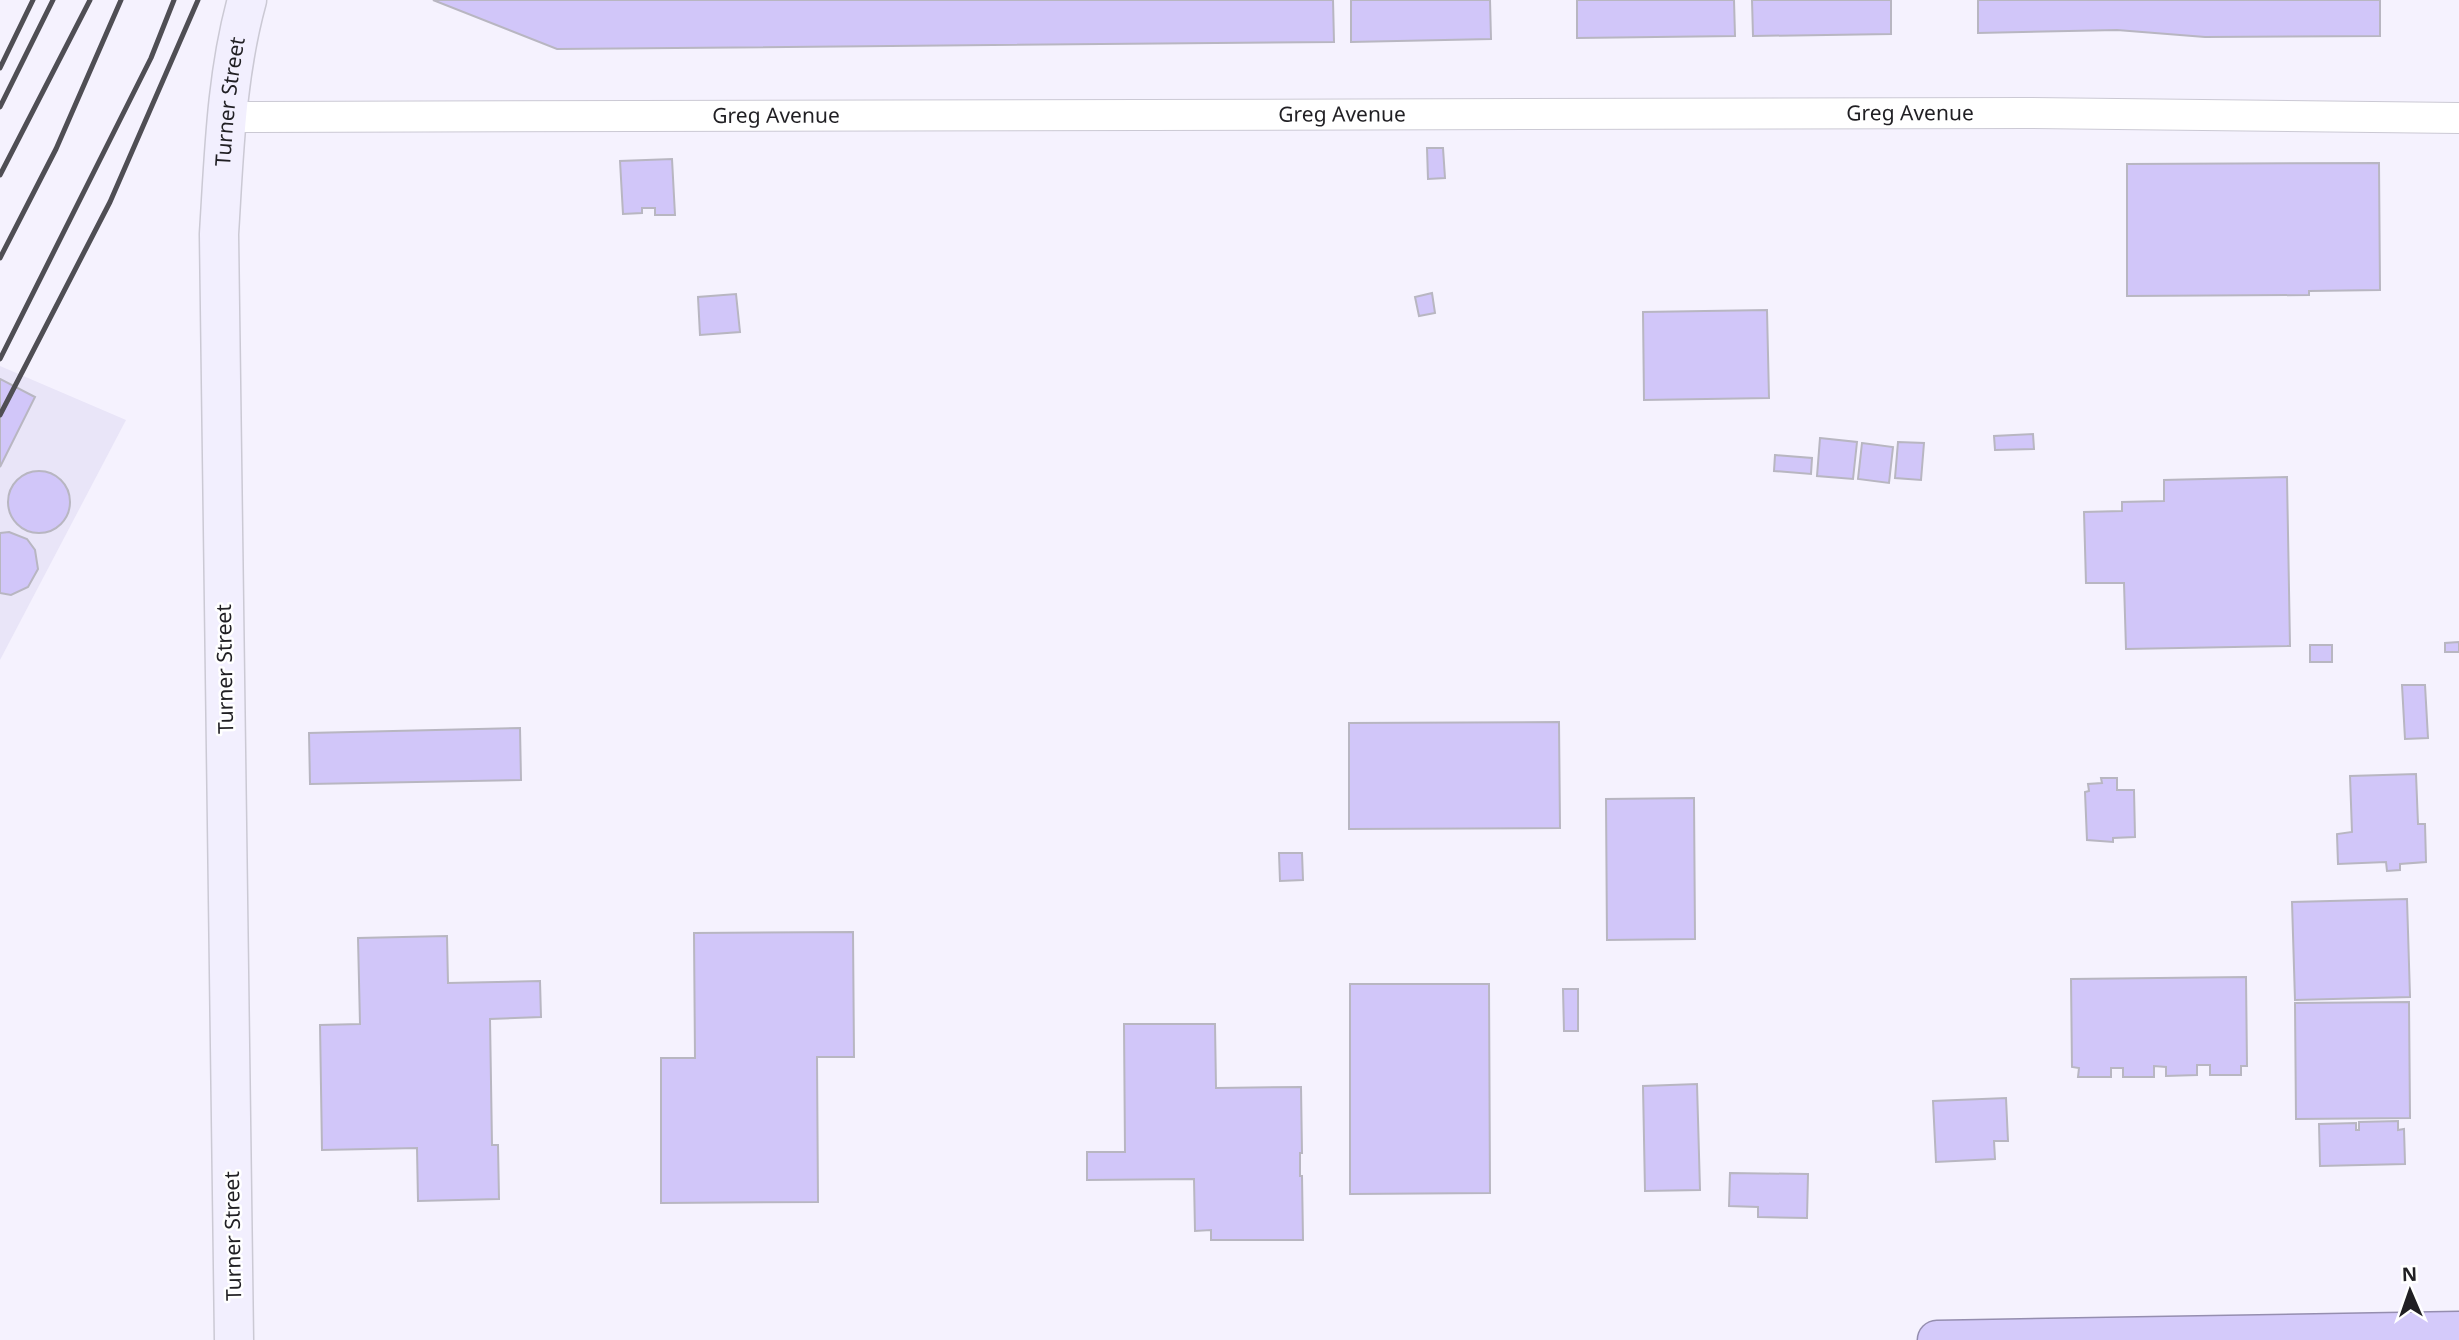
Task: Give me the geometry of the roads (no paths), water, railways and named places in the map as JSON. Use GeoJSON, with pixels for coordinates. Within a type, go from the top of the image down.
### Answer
{"type":"FeatureCollection","features":[{"type":"Feature","properties":{"kind":"highway"},"geometry":{"type":"LineString","coordinates":[[1937,1340],[2459,1331]]}},
{"type":"Feature","properties":{"kind":"street","name":"Turner Street"},"geometry":{"type":"LineString","coordinates":[[234,1340],[219,234],[226,117],[237,33],[247,0]]}},
{"type":"Feature","properties":{"kind":"street","name":"Greg Avenue"},"geometry":{"type":"LineString","coordinates":[[226,117],[2030,113],[2459,118]]}},
{"type":"Feature","properties":{"kind":"railway"},"geometry":{"type":"LineString","coordinates":[[0,68],[33,0]]}},
{"type":"Feature","properties":{"kind":"railway"},"geometry":{"type":"LineString","coordinates":[[0,107],[53,0]]}},
{"type":"Feature","properties":{"kind":"railway"},"geometry":{"type":"LineString","coordinates":[[0,175],[90,0]]}},
{"type":"Feature","properties":{"kind":"railway"},"geometry":{"type":"LineString","coordinates":[[0,258],[56,149],[121,0]]}},
{"type":"Feature","properties":{"kind":"railway"},"geometry":{"type":"LineString","coordinates":[[0,359],[151,58],[174,0]]}},
{"type":"Feature","properties":{"kind":"railway"},"geometry":{"type":"LineString","coordinates":[[0,415],[110,202],[198,0]]}}]}
